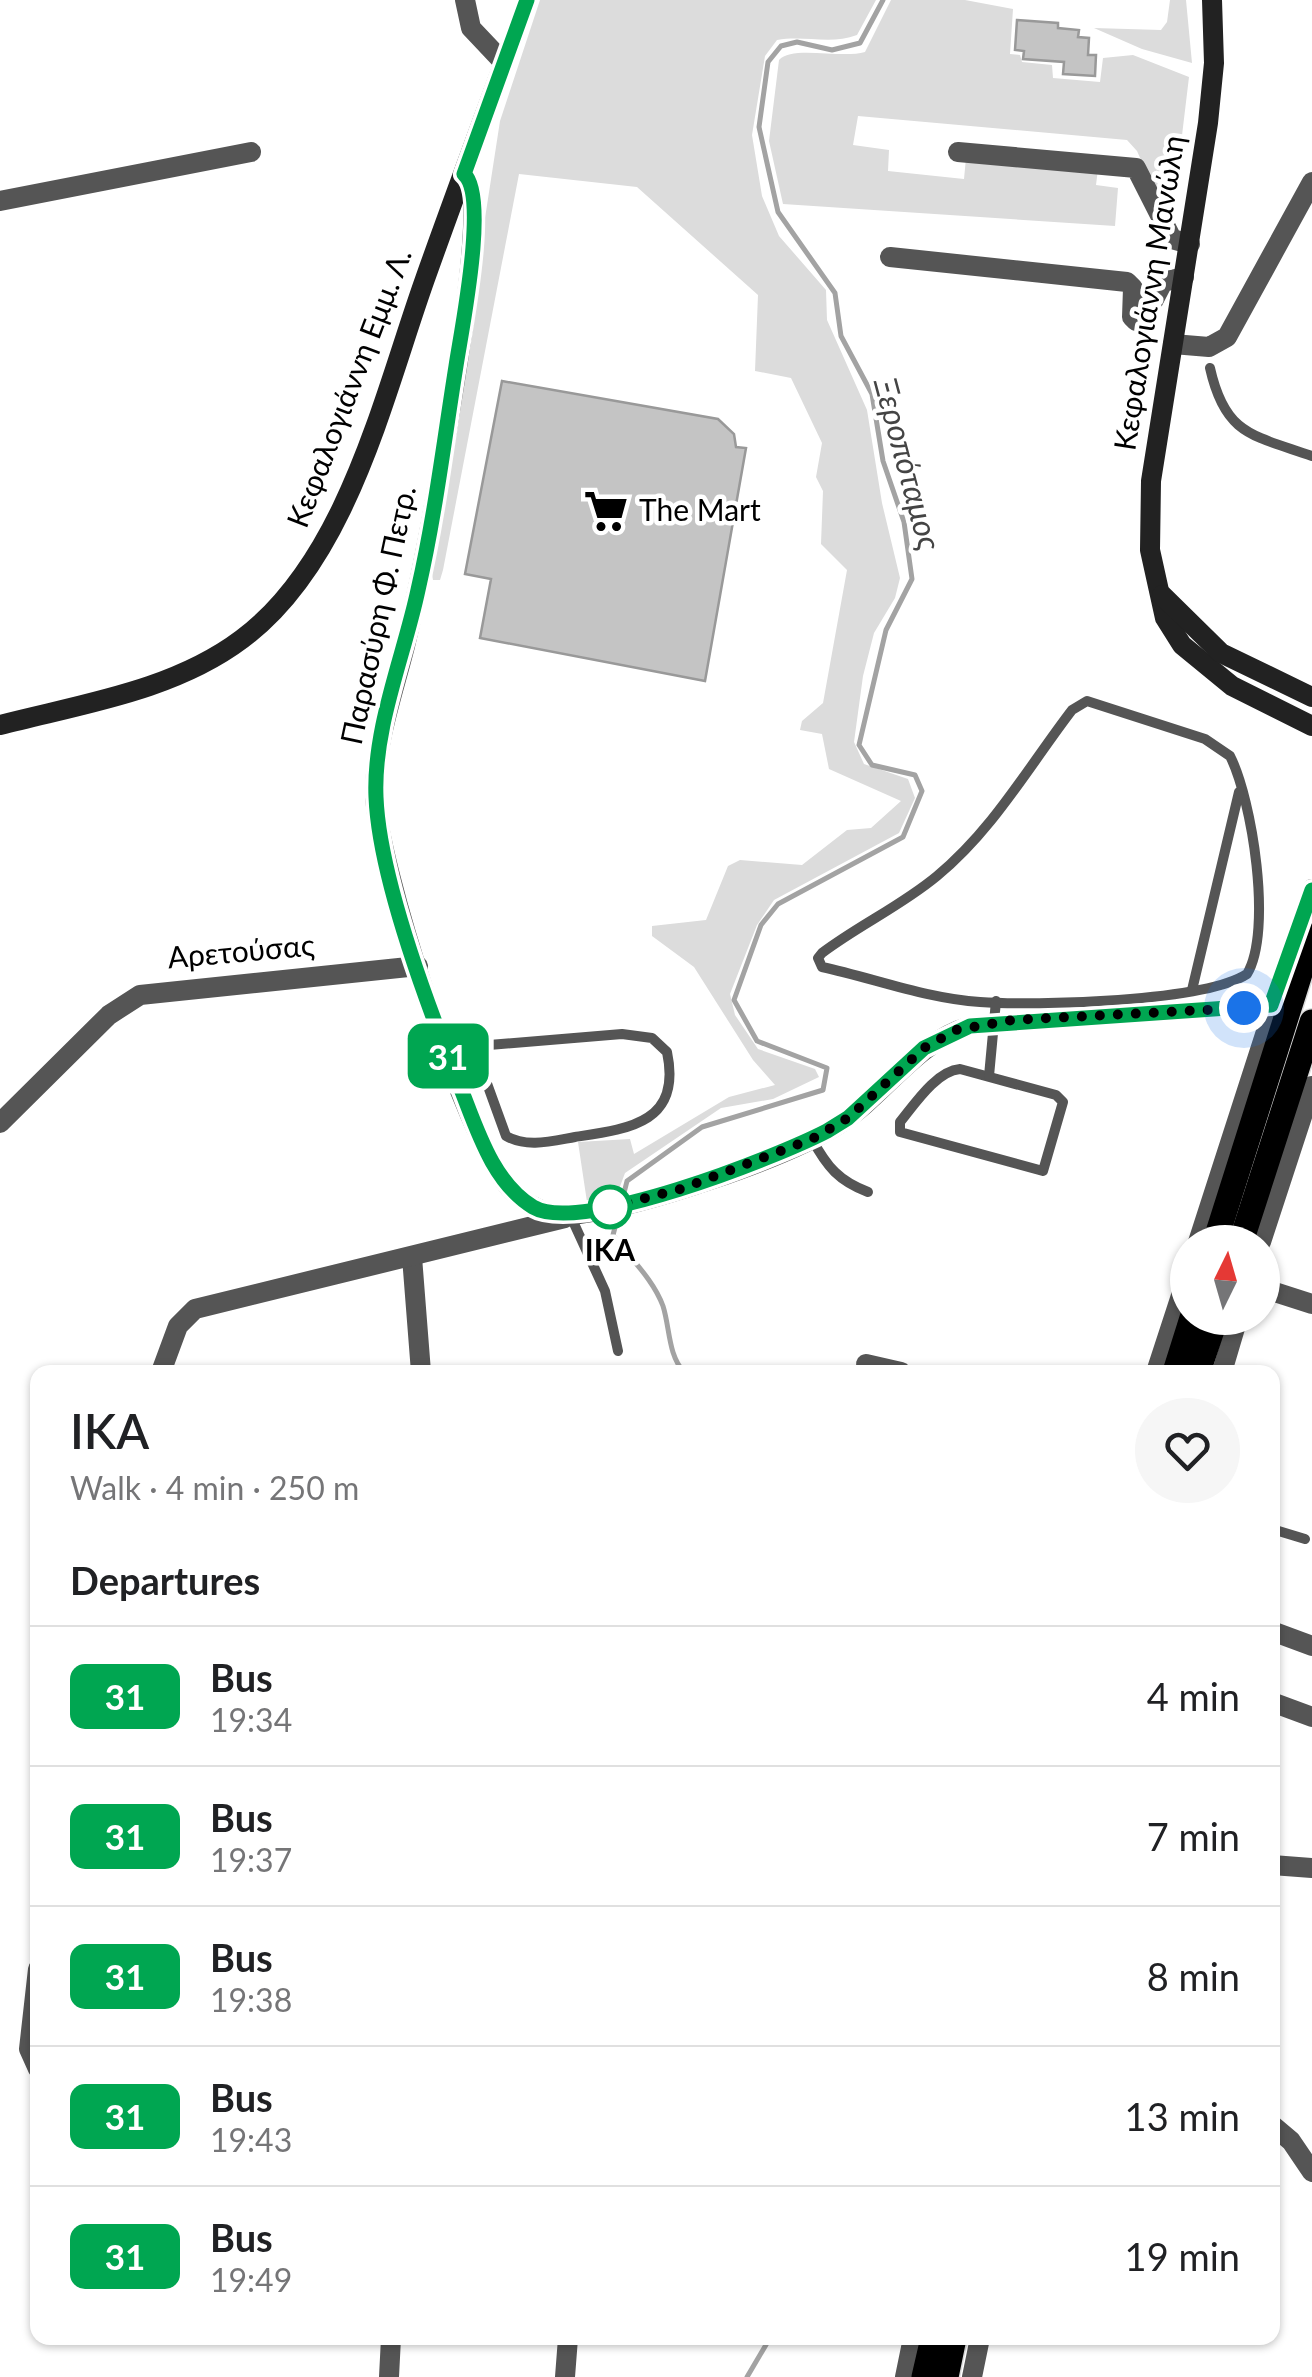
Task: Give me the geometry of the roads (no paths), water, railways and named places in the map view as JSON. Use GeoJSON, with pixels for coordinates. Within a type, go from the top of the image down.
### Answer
{"type":"FeatureCollection","features":[{"type":"Feature","properties":{"kind":"main road"},"geometry":{"type":"LineString","coordinates":[[464,174],[527,0]]}},
{"type":"Feature","properties":{"kind":"main road","name":"Κεφαλογιάννη Μανώλη"},"geometry":{"type":"LineString","coordinates":[[1212,0],[1211,94],[1149,505],[1150,550],[1168,626],[1192,656],[1242,692],[1312,726]]}},
{"type":"Feature","properties":{"kind":"main road","name":"Κεφαλογιάννη Εμμ. Λ."},"geometry":{"type":"LineString","coordinates":[[0,725],[120,695],[203,664],[245,637],[288,596],[313,563],[341,507],[464,174]]}},
{"type":"Feature","properties":{"kind":"main road","name":"Κεφαλογιάννη Μανώλη"},"geometry":{"type":"LineString","coordinates":[[1162,595],[1210,645],[1281,685],[1312,694]]}},
{"type":"Feature","properties":{"kind":"main road"},"geometry":{"type":"LineString","coordinates":[[1287,716],[1312,740]]}},
{"type":"Feature","properties":{"kind":"main road"},"geometry":{"type":"LineString","coordinates":[[1220,1225],[1312,936]]}},
{"type":"Feature","properties":{"kind":"main road"},"geometry":{"type":"LineString","coordinates":[[1246,1225],[1312,1022]]}},
{"type":"Feature","properties":{"kind":"main road"},"geometry":{"type":"LineString","coordinates":[[1227,1154],[1256,1113]]}},
{"type":"Feature","properties":{"kind":"main road"},"geometry":{"type":"LineString","coordinates":[[1176,1365],[1186,1335]]}},
{"type":"Feature","properties":{"kind":"main road"},"geometry":{"type":"LineString","coordinates":[[1208,1365],[1213,1335]]}},
{"type":"Feature","properties":{"kind":"main road"},"geometry":{"type":"LineString","coordinates":[[1209,1365],[1225,1335]]}},
{"type":"Feature","properties":{"kind":"main road"},"geometry":{"type":"LineString","coordinates":[[924,2377],[931,2345]]}},
{"type":"Feature","properties":{"kind":"main road"},"geometry":{"type":"LineString","coordinates":[[946,2377],[953,2345]]}},
{"type":"Feature","properties":{"kind":"street"},"geometry":{"type":"LineString","coordinates":[[465,0],[472,28],[504,63]]}},
{"type":"Feature","properties":{"kind":"street"},"geometry":{"type":"LineString","coordinates":[[0,202],[251,152]]}},
{"type":"Feature","properties":{"kind":"street"},"geometry":{"type":"LineString","coordinates":[[958,152],[1136,168],[1172,239],[1190,244]]}},
{"type":"Feature","properties":{"kind":"street","name":"Παρασύρη Φ. Πετρ."},"geometry":{"type":"LineString","coordinates":[[464,174],[472,185],[474,215],[459,349],[422,570],[378,760],[375,791],[384,851],[461,1097],[510,1188],[540,1210],[574,1216],[681,1189],[812,1139],[848,1118],[933,1042],[996,1011],[1271,1005]]}},
{"type":"Feature","properties":{"kind":"street"},"geometry":{"type":"LineString","coordinates":[[1173,344],[1210,347],[1227,337],[1312,182]]}},
{"type":"Feature","properties":{"kind":"street"},"geometry":{"type":"LineString","coordinates":[[890,257],[1128,282],[1134,288],[1132,318],[1136,320],[1145,317],[1162,282],[1184,277]]}},
{"type":"Feature","properties":{"kind":"street"},"geometry":{"type":"LineString","coordinates":[[1204,1225],[1271,1005],[1312,890]]}},
{"type":"Feature","properties":{"kind":"street","name":"Αρετούσας"},"geometry":{"type":"LineString","coordinates":[[0,1122],[108,1015],[140,994],[418,966]]}},
{"type":"Feature","properties":{"kind":"street"},"geometry":{"type":"LineString","coordinates":[[1267,1225],[1312,1086]]}},
{"type":"Feature","properties":{"kind":"street"},"geometry":{"type":"LineString","coordinates":[[163,1365],[178,1326],[195,1310],[574,1216]]}},
{"type":"Feature","properties":{"kind":"street"},"geometry":{"type":"LineString","coordinates":[[412,1257],[420,1365]]}},
{"type":"Feature","properties":{"kind":"street"},"geometry":{"type":"LineString","coordinates":[[1280,1294],[1312,1304]]}},
{"type":"Feature","properties":{"kind":"street"},"geometry":{"type":"LineString","coordinates":[[1158,1365],[1170,1329]]}},
{"type":"Feature","properties":{"kind":"street"},"geometry":{"type":"LineString","coordinates":[[866,1364],[870,1365]]}},
{"type":"Feature","properties":{"kind":"street"},"geometry":{"type":"LineString","coordinates":[[1280,1634],[1312,1646]]}},
{"type":"Feature","properties":{"kind":"street"},"geometry":{"type":"LineString","coordinates":[[1280,1705],[1312,1717]]}},
{"type":"Feature","properties":{"kind":"street"},"geometry":{"type":"LineString","coordinates":[[1280,1866],[1312,1868]]}},
{"type":"Feature","properties":{"kind":"street"},"geometry":{"type":"LineString","coordinates":[[1280,2132],[1312,2172]]}},
{"type":"Feature","properties":{"kind":"street"},"geometry":{"type":"LineString","coordinates":[[389,2377],[391,2345]]}},
{"type":"Feature","properties":{"kind":"street"},"geometry":{"type":"LineString","coordinates":[[565,2377],[567,2345]]}},
{"type":"Feature","properties":{"kind":"street"},"geometry":{"type":"LineString","coordinates":[[905,2377],[912,2345]]}},
{"type":"Feature","properties":{"kind":"street"},"geometry":{"type":"LineString","coordinates":[[972,2377],[979,2345]]}},
{"type":"Feature","properties":{"kind":"lane"},"geometry":{"type":"LineString","coordinates":[[1210,368],[1218,405],[1229,418],[1253,434],[1312,456]]}},
{"type":"Feature","properties":{"kind":"lane"},"geometry":{"type":"LineString","coordinates":[[1095,701],[1214,744],[1230,756],[1240,787],[1258,874],[1258,948],[1248,974],[1221,986],[996,1011],[965,999],[822,966],[818,958],[910,897],[956,860],[1011,796],[1072,710],[1095,701]]}},
{"type":"Feature","properties":{"kind":"lane"},"geometry":{"type":"LineString","coordinates":[[1192,990],[1240,787]]}},
{"type":"Feature","properties":{"kind":"lane"},"geometry":{"type":"LineString","coordinates":[[965,999],[970,1026]]}},
{"type":"Feature","properties":{"kind":"lane"},"geometry":{"type":"LineString","coordinates":[[990,1076],[996,1011]]}},
{"type":"Feature","properties":{"kind":"lane"},"geometry":{"type":"LineString","coordinates":[[636,1034],[652,1038],[666,1052],[670,1074],[664,1101],[638,1125],[618,1131],[519,1142],[506,1136],[489,1094],[480,1060],[484,1050],[497,1042],[636,1034]]}},
{"type":"Feature","properties":{"kind":"lane"},"geometry":{"type":"LineString","coordinates":[[949,1071],[990,1076],[1056,1094],[1063,1102],[1042,1171],[898,1129],[920,1097],[949,1071]]}},
{"type":"Feature","properties":{"kind":"lane"},"geometry":{"type":"LineString","coordinates":[[461,1097],[489,1094]]}},
{"type":"Feature","properties":{"kind":"lane"},"geometry":{"type":"LineString","coordinates":[[812,1139],[826,1166],[845,1183],[868,1192]]}},
{"type":"Feature","properties":{"kind":"lane"},"geometry":{"type":"LineString","coordinates":[[574,1216],[606,1292],[618,1352]]}},
{"type":"Feature","properties":{"kind":"lane"},"geometry":{"type":"LineString","coordinates":[[1280,1531],[1305,1539]]}},
{"type":"Feature","properties":{"kind":"waterway","name":"Ξεροπόταμος"},"geometry":{"type":"LineString","coordinates":[[622,1201],[627,1181],[702,1127],[823,1090],[827,1068],[757,1041],[734,1000],[761,925],[778,904],[903,837],[922,791],[915,775],[872,765],[859,745],[886,630],[912,579],[904,522],[883,461],[872,394],[841,336],[835,293],[778,212],[759,127],[768,62],[781,46],[797,42],[832,50],[860,43],[883,0]]}},
{"type":"Feature","properties":{"kind":"waterway","name":"Ξεροπόταμος"},"geometry":{"type":"LineString","coordinates":[[619,1212],[613,1235],[659,1296],[679,1365]]}},
{"type":"Feature","properties":{"kind":"waterway","name":"Ξεροπόταμος"},"geometry":{"type":"LineString","coordinates":[[747,2377],[766,2345]]}},
{"type":"Feature","properties":{"kind":"place","name":"The Mart"},"geometry":{"type":"Point","coordinates":[606,511]}},
{"type":"Feature","properties":{"kind":"place","name":"IKA"},"geometry":{"type":"Point","coordinates":[610,1207]}}]}
